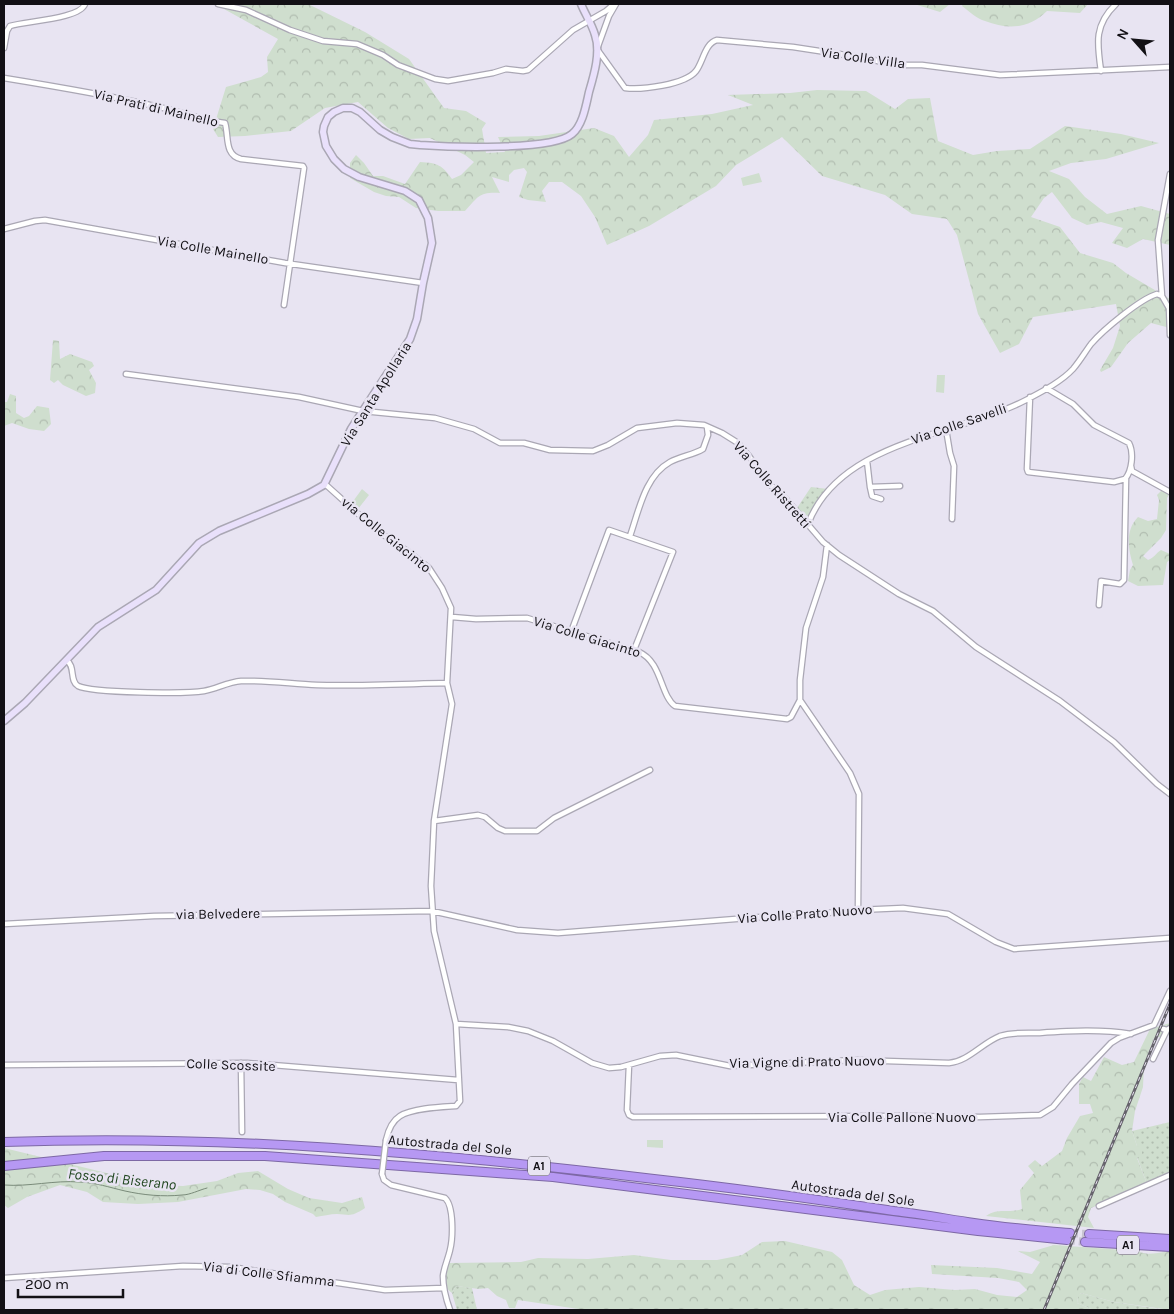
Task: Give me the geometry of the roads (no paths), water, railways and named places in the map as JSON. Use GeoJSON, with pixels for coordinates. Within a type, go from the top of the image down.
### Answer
{"type":"FeatureCollection","features":[{"type":"Feature","properties":{"kind":"highway","name":"Autostrada del Sole"},"geometry":{"type":"LineString","coordinates":[[4,1142],[90,1139],[194,1142],[428,1155],[655,1179],[1069,1236],[978,1232],[553,1177],[274,1157],[104,1156],[4,1166]]}},
{"type":"Feature","properties":{"kind":"highway","name":"A1"},"geometry":{"type":"LineString","coordinates":[[1170,1240],[1087,1238],[1170,1247]]}},
{"type":"Feature","properties":{"kind":"street"},"geometry":{"type":"LineString","coordinates":[[4,48],[7,30],[11,26],[70,15],[82,10],[85,4]]}},
{"type":"Feature","properties":{"kind":"street"},"geometry":{"type":"LineString","coordinates":[[218,4],[246,10],[290,30],[323,41],[357,44],[411,71],[448,81],[506,69],[528,70],[566,36],[588,21],[606,12],[615,4]]}},
{"type":"Feature","properties":{"kind":"street","name":"Via Santa Apollaria"},"geometry":{"type":"LineString","coordinates":[[325,484],[347,435],[410,339],[417,317],[432,243],[431,227],[423,205],[416,198],[405,191],[350,174],[338,165],[329,153],[325,142],[323,129],[327,119],[340,108],[352,108],[392,137],[410,144],[420,145],[486,147],[542,143],[563,139],[575,130],[584,113],[597,49],[596,36],[581,4]]}},
{"type":"Feature","properties":{"kind":"street"},"geometry":{"type":"LineString","coordinates":[[597,49],[615,4]]}},
{"type":"Feature","properties":{"kind":"street"},"geometry":{"type":"LineString","coordinates":[[1101,71],[1098,31],[1105,17],[1116,4]]}},
{"type":"Feature","properties":{"kind":"street","name":"Via Colle Villa"},"geometry":{"type":"LineString","coordinates":[[597,49],[625,88],[636,89],[670,83],[689,77],[696,71],[710,44],[718,40],[793,47],[895,65],[922,65],[1000,75],[1170,67]]}},
{"type":"Feature","properties":{"kind":"street","name":"Via Prati di Mainello"},"geometry":{"type":"LineString","coordinates":[[4,78],[68,88],[148,104],[225,123],[229,150],[235,157],[303,166],[290,264]]}},
{"type":"Feature","properties":{"kind":"street"},"geometry":{"type":"LineString","coordinates":[[1170,174],[1158,239],[1162,296],[1169,309],[1170,335]]}},
{"type":"Feature","properties":{"kind":"street","name":"Via Colle Mainello"},"geometry":{"type":"LineString","coordinates":[[4,229],[37,220],[45,220],[290,264],[423,283]]}},
{"type":"Feature","properties":{"kind":"street"},"geometry":{"type":"LineString","coordinates":[[284,305],[290,264]]}},
{"type":"Feature","properties":{"kind":"street","name":"Via Colle Savelli"},"geometry":{"type":"LineString","coordinates":[[808,524],[822,498],[832,487],[867,461],[899,445],[995,414],[1030,398],[1071,371],[1090,345],[1108,327],[1149,296],[1157,294],[1162,296]]}},
{"type":"Feature","properties":{"kind":"street","name":"Via Colle Ristretti"},"geometry":{"type":"LineString","coordinates":[[126,374],[299,396],[363,411],[435,418],[474,430],[500,443],[524,443],[550,450],[568,452],[601,449],[637,428],[676,423],[707,427],[722,432],[738,444],[768,483],[786,499],[812,531],[839,555],[898,594],[933,611],[976,647],[1060,701],[1114,742],[1157,784],[1170,794]]}},
{"type":"Feature","properties":{"kind":"street"},"geometry":{"type":"LineString","coordinates":[[1046,388],[1073,404],[1094,426],[1130,443],[1132,448],[1132,472],[1170,492]]}},
{"type":"Feature","properties":{"kind":"street"},"geometry":{"type":"LineString","coordinates":[[1030,398],[1028,472],[1114,482],[1122,481],[1126,478]]}},
{"type":"Feature","properties":{"kind":"street"},"geometry":{"type":"LineString","coordinates":[[630,536],[646,488],[653,476],[670,462],[703,449],[708,435],[707,427]]}},
{"type":"Feature","properties":{"kind":"street"},"geometry":{"type":"LineString","coordinates":[[946,429],[954,466],[952,518]]}},
{"type":"Feature","properties":{"kind":"street"},"geometry":{"type":"LineString","coordinates":[[867,461],[872,496],[881,499]]}},
{"type":"Feature","properties":{"kind":"street"},"geometry":{"type":"LineString","coordinates":[[1099,605],[1101,581],[1120,584],[1124,580],[1126,478],[1131,466]]}},
{"type":"Feature","properties":{"kind":"street"},"geometry":{"type":"LineString","coordinates":[[4,721],[25,703],[105,621],[133,606],[156,590],[198,543],[219,531],[300,498],[325,484]]}},
{"type":"Feature","properties":{"kind":"street","name":"via Colle Giacinto"},"geometry":{"type":"LineString","coordinates":[[325,484],[375,529],[410,552],[429,568],[449,602],[452,617]]}},
{"type":"Feature","properties":{"kind":"street"},"geometry":{"type":"LineString","coordinates":[[870,487],[900,486]]}},
{"type":"Feature","properties":{"kind":"street"},"geometry":{"type":"LineString","coordinates":[[571,632],[609,530],[673,552],[634,650]]}},
{"type":"Feature","properties":{"kind":"street"},"geometry":{"type":"LineString","coordinates":[[827,545],[823,577],[806,628],[800,680],[800,700],[850,774],[858,794],[858,910]]}},
{"type":"Feature","properties":{"kind":"street"},"geometry":{"type":"LineString","coordinates":[[450,1310],[444,1288],[444,1269],[451,1246],[452,1210],[449,1202],[445,1198],[391,1184],[384,1180],[382,1174],[386,1140],[392,1125],[402,1115],[458,1104],[460,1101],[456,1024],[434,930],[431,886],[434,821],[452,704],[446,683],[452,617]]}},
{"type":"Feature","properties":{"kind":"street","name":"Via Colle Giacinto"},"geometry":{"type":"LineString","coordinates":[[452,617],[483,619],[527,618],[643,653],[662,681],[669,701],[679,707],[787,719],[791,717],[800,700]]}},
{"type":"Feature","properties":{"kind":"street"},"geometry":{"type":"LineString","coordinates":[[66,660],[71,664],[76,685],[100,690],[200,691],[240,681],[363,685],[446,683]]}},
{"type":"Feature","properties":{"kind":"street"},"geometry":{"type":"LineString","coordinates":[[434,821],[478,815],[485,817],[498,828],[505,831],[537,830],[554,818],[650,770]]}},
{"type":"Feature","properties":{"kind":"street","name":"Via Colle Prato Nuovo"},"geometry":{"type":"LineString","coordinates":[[432,912],[486,924],[547,933],[903,908],[944,913],[962,921],[1005,947],[1014,949],[1170,938]]}},
{"type":"Feature","properties":{"kind":"street","name":"via Belvedere"},"geometry":{"type":"LineString","coordinates":[[4,924],[154,916],[432,912]]}},
{"type":"Feature","properties":{"kind":"street"},"geometry":{"type":"LineString","coordinates":[[1153,1059],[1163,1028],[1170,991]]}},
{"type":"Feature","properties":{"kind":"street","name":"Via Vigne di Prato Nuovo"},"geometry":{"type":"LineString","coordinates":[[456,1024],[528,1030],[553,1041],[592,1064],[608,1068],[676,1054],[730,1066],[863,1060],[949,1063],[962,1060],[988,1042],[1009,1034],[1087,1030],[1108,1030],[1131,1034]]}},
{"type":"Feature","properties":{"kind":"street","name":"Via Colle Pallone Nuovo"},"geometry":{"type":"LineString","coordinates":[[629,1065],[627,1110],[629,1115],[633,1117],[980,1117],[1040,1115],[1053,1107],[1108,1046],[1116,1040],[1131,1034],[1163,1028]]}},
{"type":"Feature","properties":{"kind":"street"},"geometry":{"type":"LineString","coordinates":[[241,1063],[242,1132]]}},
{"type":"Feature","properties":{"kind":"street","name":"Colle Scossite"},"geometry":{"type":"LineString","coordinates":[[4,1065],[241,1063],[458,1080]]}},
{"type":"Feature","properties":{"kind":"street"},"geometry":{"type":"LineString","coordinates":[[1099,1206],[1170,1174]]}},
{"type":"Feature","properties":{"kind":"street","name":"Via di Colle Sfiamma"},"geometry":{"type":"LineString","coordinates":[[4,1278],[183,1266],[213,1266],[386,1290],[444,1288]]}},
{"type":"Feature","properties":{"kind":"waterway","name":"Fosso di Biserano"},"geometry":{"type":"LineString","coordinates":[[4,1185],[80,1182],[139,1194],[168,1196],[188,1194],[207,1188]]}},
{"type":"Feature","properties":{"kind":"tunnel"},"geometry":{"type":"LineString","coordinates":[[1070,1233],[1089,1234]]}},
{"type":"Feature","properties":{"kind":"tunnel"},"geometry":{"type":"LineString","coordinates":[[1067,1240],[1085,1242]]}},
{"type":"Feature","properties":{"kind":"railway"},"geometry":{"type":"LineString","coordinates":[[1044,1310],[1170,1004]]}}]}
